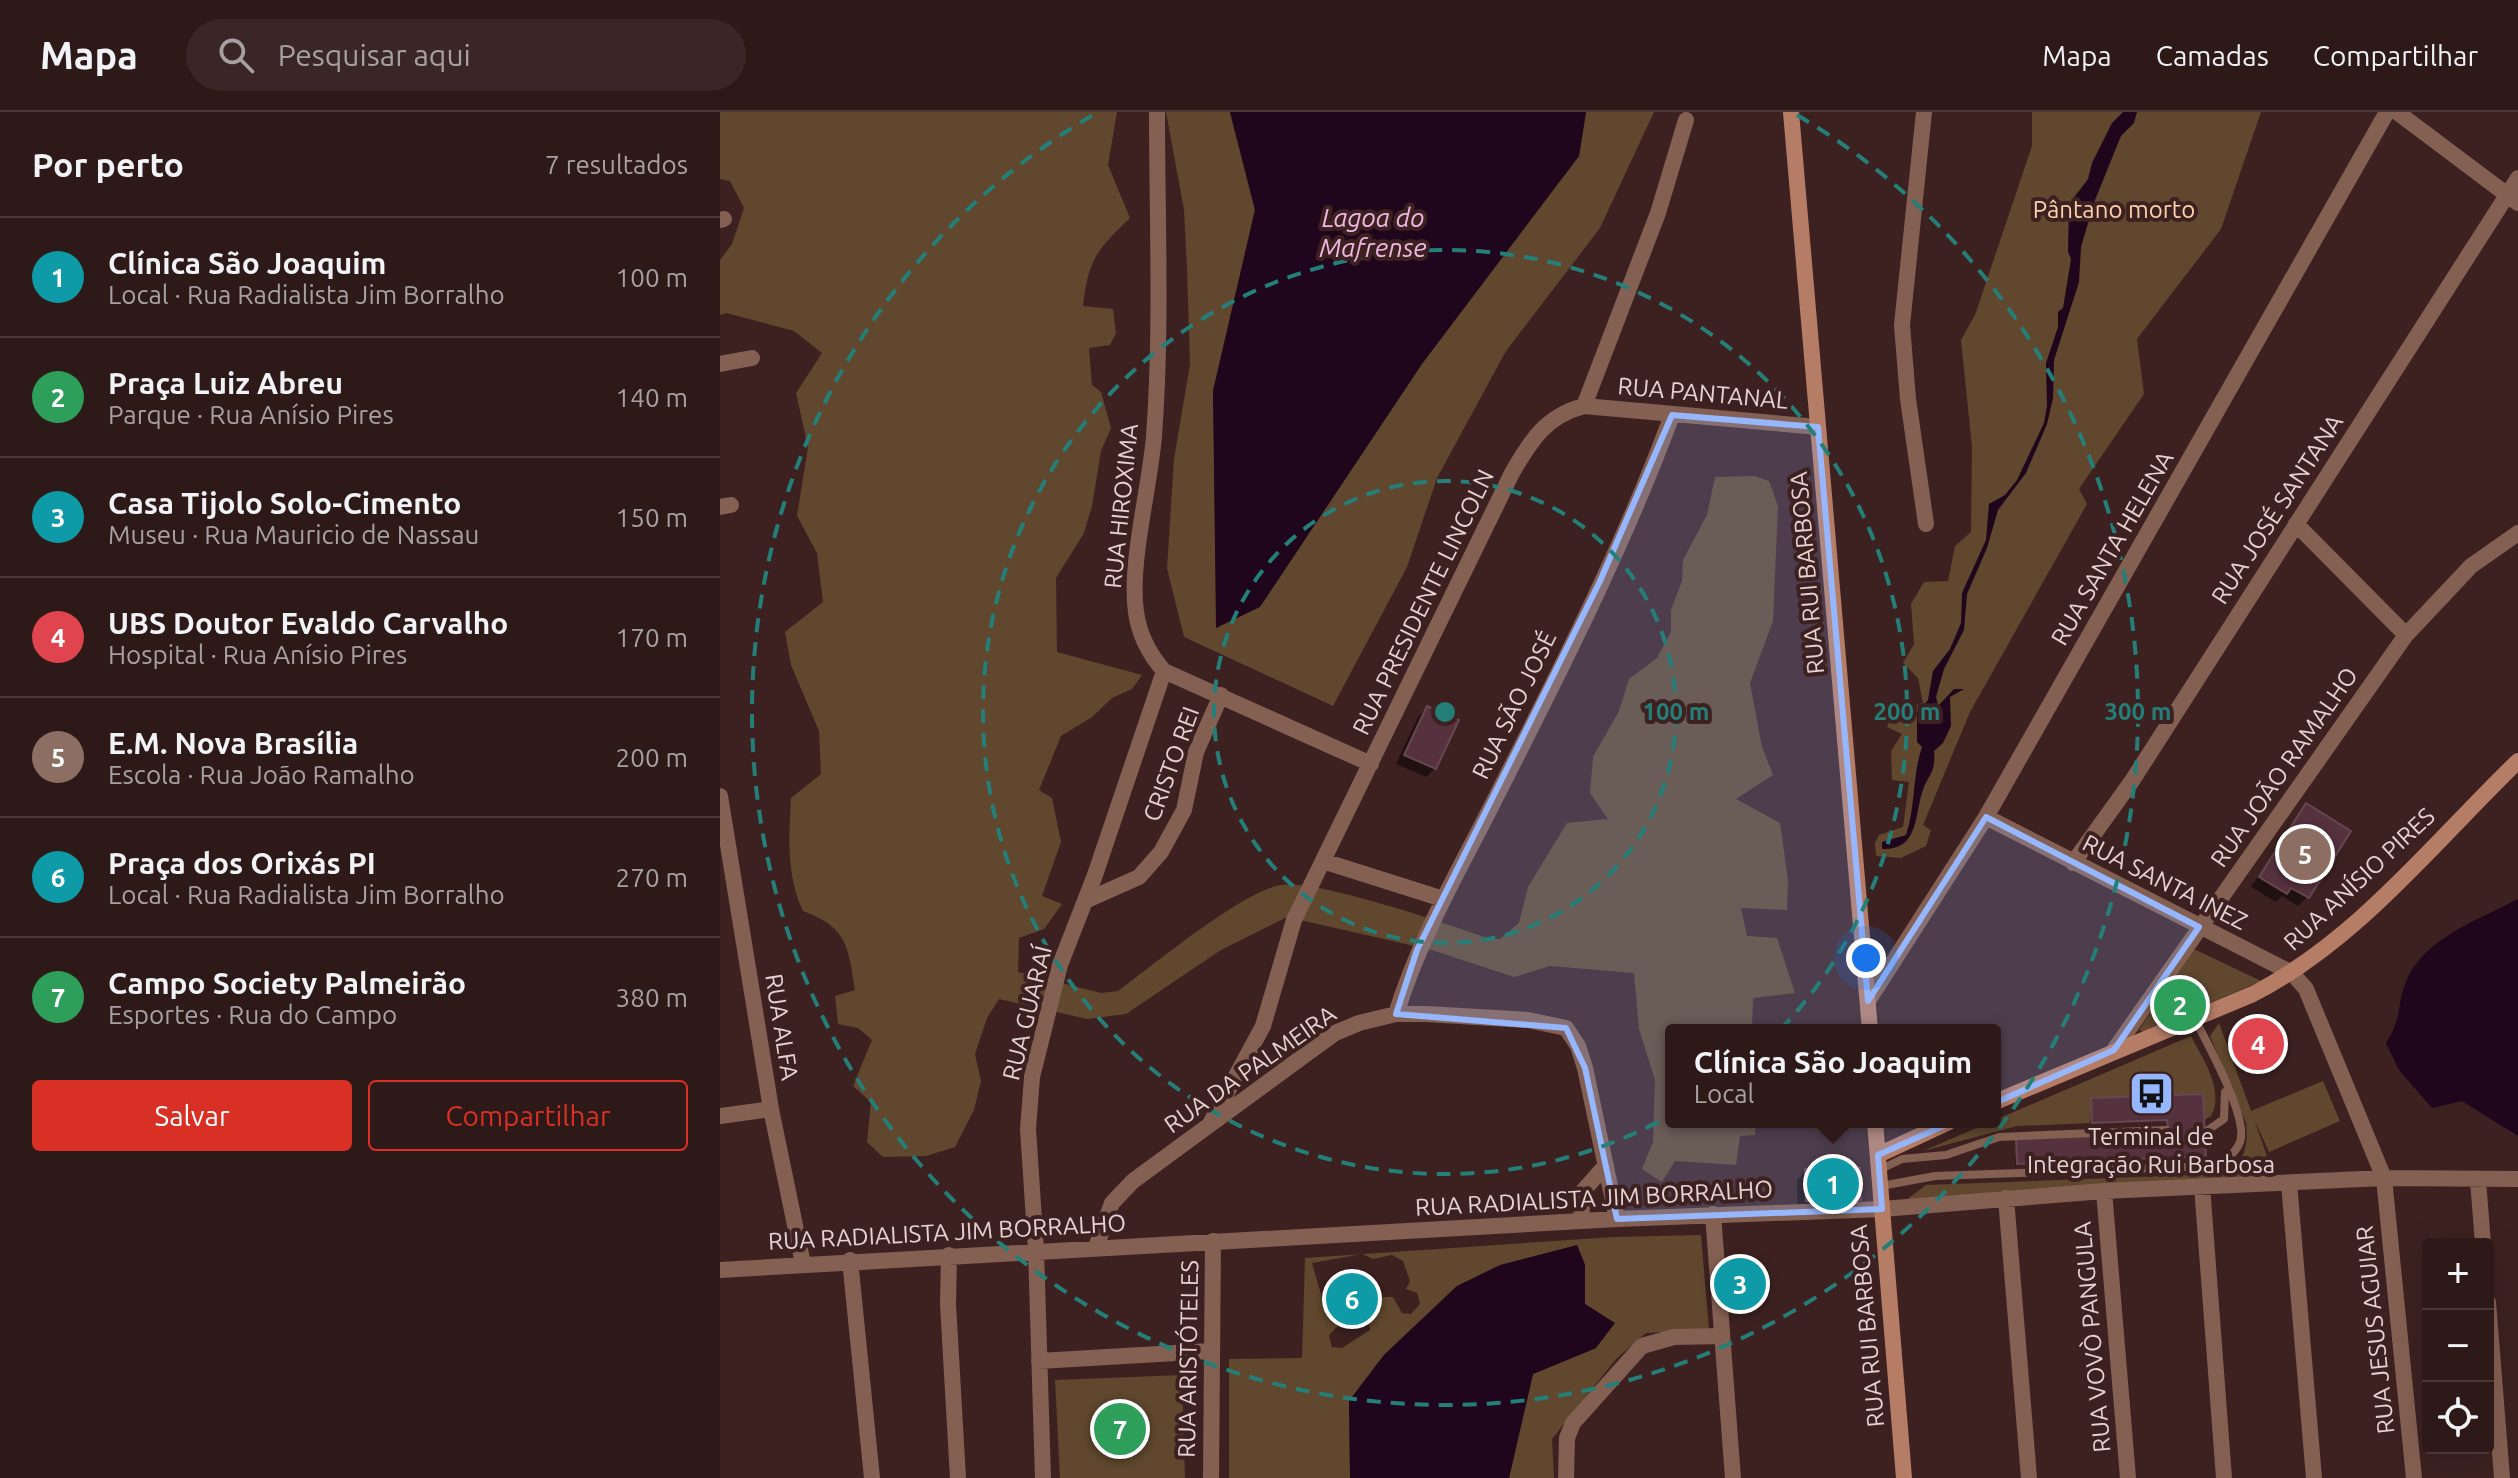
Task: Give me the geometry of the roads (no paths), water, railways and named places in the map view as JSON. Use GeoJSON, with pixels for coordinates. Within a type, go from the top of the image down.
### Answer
{"type":"FeatureCollection","features":[{"type":"Feature","properties":{"kind":"street","name":"RUA HIROXIMA"},"geometry":{"type":"LineString","coordinates":[[1157,112],[1161,333],[1154,439],[1134,587],[1139,626],[1153,659],[1164,671]]}},
{"type":"Feature","properties":{"kind":"street","name":"RUA RUI BARBOSA"},"geometry":{"type":"LineString","coordinates":[[1791,112],[1870,1024]]}},
{"type":"Feature","properties":{"kind":"street"},"geometry":{"type":"LineString","coordinates":[[1924,112],[1902,325],[1908,399],[1926,524]]}},
{"type":"Feature","properties":{"kind":"street","name":"RUA SANTA HELENA"},"geometry":{"type":"LineString","coordinates":[[1868,1001],[1986,817],[2387,112]]}},
{"type":"Feature","properties":{"kind":"street"},"geometry":{"type":"LineString","coordinates":[[2397,112],[2512,198]]}},
{"type":"Feature","properties":{"kind":"street"},"geometry":{"type":"LineString","coordinates":[[1584,406],[1658,213],[1686,120]]}},
{"type":"Feature","properties":{"kind":"street","name":"RUA JOSÉ SANTANA"},"geometry":{"type":"LineString","coordinates":[[2073,863],[2132,781],[2296,524],[2512,198],[2518,178]]}},
{"type":"Feature","properties":{"kind":"street"},"geometry":{"type":"LineString","coordinates":[[720,364],[752,358]]}},
{"type":"Feature","properties":{"kind":"street","name":"RUA PANTANAL"},"geometry":{"type":"LineString","coordinates":[[1584,406],[1818,427]]}},
{"type":"Feature","properties":{"kind":"street","name":"RUA PRESIDENTE LINCOLN"},"geometry":{"type":"LineString","coordinates":[[1211,1122],[1263,1026],[1294,920],[1312,881],[1512,473],[1543,426],[1554,417],[1584,406]]}},
{"type":"Feature","properties":{"kind":"street","name":"RUA SÃO JOSÉ"},"geometry":{"type":"LineString","coordinates":[[1396,1014],[1417,950],[1600,581],[1651,470],[1672,415]]}},
{"type":"Feature","properties":{"kind":"street"},"geometry":{"type":"LineString","coordinates":[[2296,524],[2406,635]]}},
{"type":"Feature","properties":{"kind":"street","name":"RUA JOÃO RAMALHO"},"geometry":{"type":"LineString","coordinates":[[2114,1050],[2406,635],[2471,566],[2518,533]]}},
{"type":"Feature","properties":{"kind":"street"},"geometry":{"type":"LineString","coordinates":[[1164,671],[1371,764]]}},
{"type":"Feature","properties":{"kind":"street","name":"RUA GUARAÍ"},"geometry":{"type":"LineString","coordinates":[[1043,1478],[1036,1250],[1028,1129],[1032,1077],[1060,965],[1164,671]]}},
{"type":"Feature","properties":{"kind":"street","name":"CRISTO REI"},"geometry":{"type":"LineString","coordinates":[[1085,901],[1139,877],[1161,852],[1184,810],[1196,752],[1221,695]]}},
{"type":"Feature","properties":{"kind":"street","name":"RUA ANÍSIO PIRES"},"geometry":{"type":"LineString","coordinates":[[2001,1099],[2292,973],[2377,902],[2518,761]]}},
{"type":"Feature","properties":{"kind":"street","name":"RUA ALFA"},"geometry":{"type":"LineString","coordinates":[[720,796],[771,1109],[803,1264]]}},
{"type":"Feature","properties":{"kind":"street","name":"RUA SANTA INEZ"},"geometry":{"type":"LineString","coordinates":[[1986,817],[2292,973],[2315,1006],[2384,1178]]}},
{"type":"Feature","properties":{"kind":"street"},"geometry":{"type":"LineString","coordinates":[[1323,861],[1443,899]]}},
{"type":"Feature","properties":{"kind":"street","name":"RUA DA PALMEIRA"},"geometry":{"type":"LineString","coordinates":[[1096,1247],[1103,1219],[1117,1196],[1211,1122],[1335,1033],[1396,1014],[1528,1020],[1566,1028],[1578,1046],[1585,1068],[1617,1219]]}},
{"type":"Feature","properties":{"kind":"street"},"geometry":{"type":"LineString","coordinates":[[720,1116],[771,1109]]}},
{"type":"Feature","properties":{"kind":"street","name":"RUA RUI BARBOSA"},"geometry":{"type":"LineString","coordinates":[[1875,1128],[1904,1478]]}},
{"type":"Feature","properties":{"kind":"street"},"geometry":{"type":"LineString","coordinates":[[1879,1171],[1905,1141],[1935,1128]]}},
{"type":"Feature","properties":{"kind":"street"},"geometry":{"type":"LineString","coordinates":[[1581,1221],[1583,1191],[1606,1165]]}},
{"type":"Feature","properties":{"kind":"street","name":"RUA RADIALISTA JIM BORRALHO"},"geometry":{"type":"LineString","coordinates":[[720,1270],[850,1260],[1617,1219],[1882,1209],[2202,1186],[2384,1178],[2518,1179]]}},
{"type":"Feature","properties":{"kind":"street","name":"RUA JESUS AGUIAR"},"geometry":{"type":"LineString","coordinates":[[2384,1178],[2414,1478]]}},
{"type":"Feature","properties":{"kind":"street"},"geometry":{"type":"LineString","coordinates":[[2478,1180],[2483,1238]]}},
{"type":"Feature","properties":{"kind":"street"},"geometry":{"type":"LineString","coordinates":[[2289,1183],[2314,1478]]}},
{"type":"Feature","properties":{"kind":"street"},"geometry":{"type":"LineString","coordinates":[[2202,1186],[2224,1478]]}},
{"type":"Feature","properties":{"kind":"street","name":"RUA VOVÒ PANGULA"},"geometry":{"type":"LineString","coordinates":[[2104,1191],[2128,1478]]}},
{"type":"Feature","properties":{"kind":"street"},"geometry":{"type":"LineString","coordinates":[[2006,1198],[2029,1478]]}},
{"type":"Feature","properties":{"kind":"street"},"geometry":{"type":"LineString","coordinates":[[1713,1214],[1733,1478]]}},
{"type":"Feature","properties":{"kind":"street","name":"RUA ARISTÓTELES"},"geometry":{"type":"LineString","coordinates":[[1211,1478],[1213,1241]]}},
{"type":"Feature","properties":{"kind":"street"},"geometry":{"type":"LineString","coordinates":[[949,1255],[949,1316],[958,1478]]}},
{"type":"Feature","properties":{"kind":"street"},"geometry":{"type":"LineString","coordinates":[[850,1260],[872,1478]]}},
{"type":"Feature","properties":{"kind":"street"},"geometry":{"type":"LineString","coordinates":[[2489,1310],[2502,1478]]}},
{"type":"Feature","properties":{"kind":"street"},"geometry":{"type":"LineString","coordinates":[[1566,1478],[1567,1438],[1573,1423],[1642,1346],[1674,1337],[1721,1336]]}},
{"type":"Feature","properties":{"kind":"street"},"geometry":{"type":"LineString","coordinates":[[1039,1361],[1210,1351]]}},
{"type":"Feature","properties":{"kind":"lane"},"geometry":{"type":"LineString","coordinates":[[1879,1171],[1935,1176],[2212,1166],[2225,1161],[2241,1140],[2237,1112],[2194,1017]]}},
{"type":"Feature","properties":{"kind":"lane"},"geometry":{"type":"LineString","coordinates":[[2208,1130],[2217,1127],[2224,1119],[2225,1086]]}},
{"type":"Feature","properties":{"kind":"lane"},"geometry":{"type":"LineString","coordinates":[[1879,1171],[1902,1159],[1946,1155],[1999,1137],[2166,1130]]}},
{"type":"Feature","properties":{"kind":"lane"},"geometry":{"type":"LineString","coordinates":[[1902,1159],[1905,1141]]}},
{"type":"Feature","properties":{"kind":"water","name":"Lagoa do Mafrense"},"geometry":{"type":"Polygon","coordinates":[[[1230,112],[1586,112],[1579,156],[1422,364],[1260,607],[1216,628],[1213,391],[1255,210],[1230,112]]]}},
{"type":"Feature","properties":{"kind":"water"},"geometry":{"type":"Polygon","coordinates":[[[2123,112],[2137,112],[2134,123],[2121,136],[2095,200],[2081,247],[2079,282],[2054,360],[2053,398],[2047,424],[2026,473],[1998,510],[1987,548],[1967,594],[1964,630],[1944,669],[1936,697],[1938,706],[1954,689],[1964,689],[1950,697],[1951,726],[1943,743],[1934,751],[1933,770],[1924,786],[1908,839],[1894,848],[1882,849],[1882,842],[1906,835],[1922,747],[1917,742],[1917,713],[1928,700],[1933,671],[1950,649],[1961,623],[1962,593],[1986,540],[1989,504],[2005,495],[2017,480],[2044,423],[2047,406],[2046,363],[2058,327],[2058,312],[2063,308],[2071,259],[2068,252],[2069,204],[2088,179],[2092,163],[2112,123],[2123,112]]]}},
{"type":"Feature","properties":{"kind":"water"},"geometry":{"type":"Polygon","coordinates":[[[2518,899],[2518,1136],[2462,1101],[2432,1108],[2399,1070],[2386,1043],[2397,1019],[2405,984],[2424,955],[2453,932],[2518,899]]]}},
{"type":"Feature","properties":{"kind":"water"},"geometry":{"type":"Polygon","coordinates":[[[1577,1245],[1585,1265],[1585,1304],[1615,1323],[1596,1348],[1533,1374],[1509,1478],[1350,1478],[1349,1401],[1384,1355],[1457,1286],[1500,1265],[1577,1245]]]}},
{"type":"Feature","properties":{"kind":"place","name":"E.M. Nova Brasília"},"geometry":{"type":"Point","coordinates":[2305,854]}},
{"type":"Feature","properties":{"kind":"place","name":"Praça Luiz Abreu"},"geometry":{"type":"Point","coordinates":[2180,1005]}},
{"type":"Feature","properties":{"kind":"place","name":"UBS Doutor Evaldo Carvalho"},"geometry":{"type":"Point","coordinates":[2258,1044]}},
{"type":"Feature","properties":{"kind":"place","name":"Terminal de Integração Rui Barbosa"},"geometry":{"type":"Point","coordinates":[2151,1094]}},
{"type":"Feature","properties":{"kind":"place","name":"Clínica São Joaquim"},"geometry":{"type":"Point","coordinates":[1833,1184]}},
{"type":"Feature","properties":{"kind":"place","name":"Casa Tijolo Solo-Cimento"},"geometry":{"type":"Point","coordinates":[1740,1284]}},
{"type":"Feature","properties":{"kind":"place","name":"Praça dos Orixás PI"},"geometry":{"type":"Point","coordinates":[1352,1299]}},
{"type":"Feature","properties":{"kind":"place","name":"Campo Society Palmeirão"},"geometry":{"type":"Point","coordinates":[1120,1429]}},
{"type":"Feature","properties":{"kind":"park label","name":"Pântano morto"},"geometry":{"type":"Point","coordinates":[2114,209]}}]}
